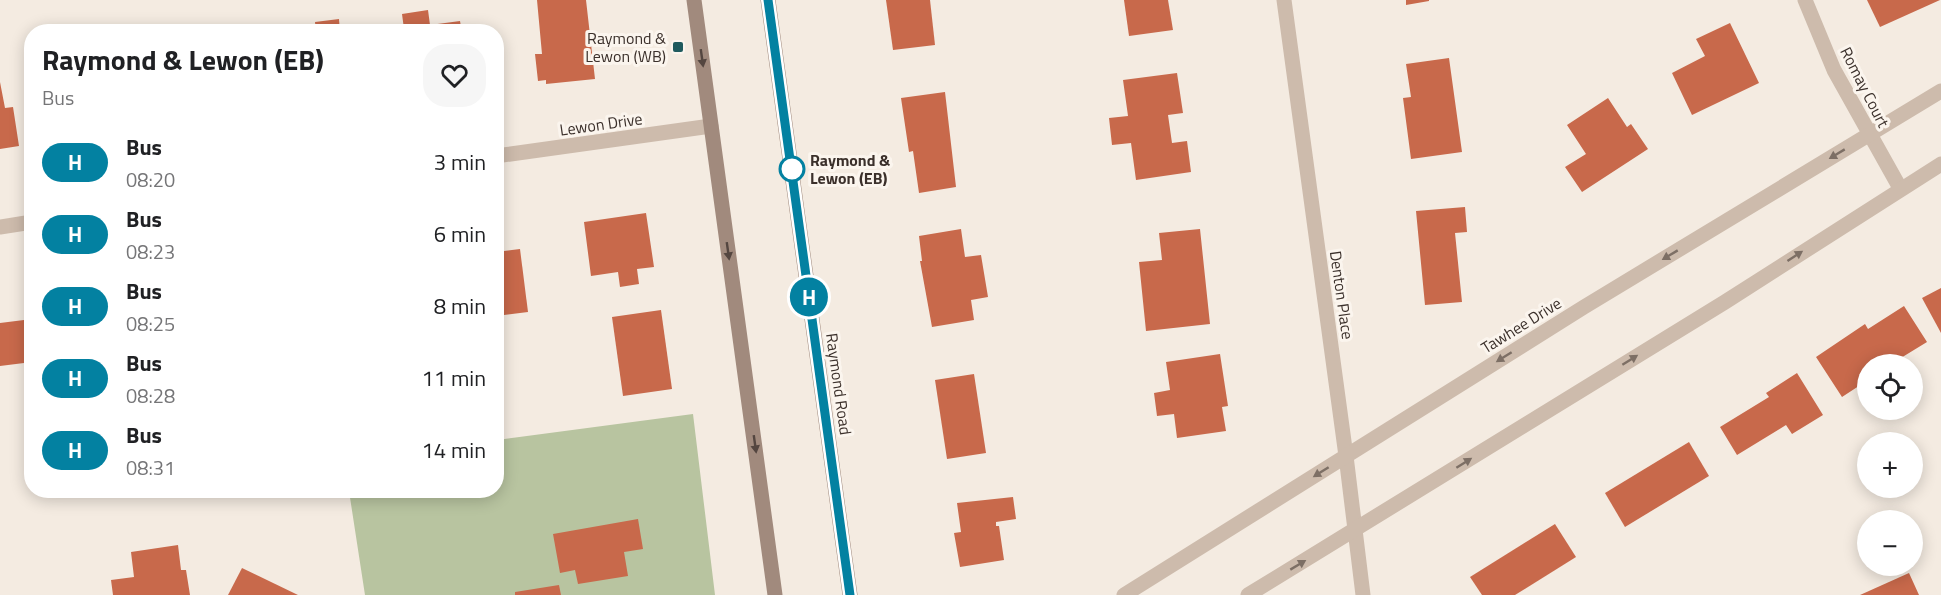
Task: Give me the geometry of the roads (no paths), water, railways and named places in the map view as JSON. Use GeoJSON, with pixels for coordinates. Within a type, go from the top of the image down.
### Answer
{"type":"FeatureCollection","features":[{"type":"Feature","properties":{"kind":"main road"},"geometry":{"type":"LineString","coordinates":[[694,0],[775,595]]}},
{"type":"Feature","properties":{"kind":"main road","name":"Raymond Road"},"geometry":{"type":"LineString","coordinates":[[768,0],[850,595]]}},
{"type":"Feature","properties":{"kind":"street","name":"Denton Place"},"geometry":{"type":"LineString","coordinates":[[1284,0],[1363,595]]}},
{"type":"Feature","properties":{"kind":"street","name":"Romay Court"},"geometry":{"type":"LineString","coordinates":[[1805,0],[1834,70],[1900,188]]}},
{"type":"Feature","properties":{"kind":"street","name":"Tawhee Drive"},"geometry":{"type":"LineString","coordinates":[[1124,595],[1584,307],[1941,92]]}},
{"type":"Feature","properties":{"kind":"street","name":"Lewon Drive"},"geometry":{"type":"LineString","coordinates":[[504,155],[711,126]]}},
{"type":"Feature","properties":{"kind":"street"},"geometry":{"type":"LineString","coordinates":[[1248,595],[1725,302],[1900,188],[1941,164]]}},
{"type":"Feature","properties":{"kind":"street"},"geometry":{"type":"LineString","coordinates":[[0,227],[24,223]]}},
{"type":"Feature","properties":{"kind":"place","name":"Raymond & Lewon (WB)"},"geometry":{"type":"Point","coordinates":[678,47]}},
{"type":"Feature","properties":{"kind":"place","name":"Raymond & Lewon (EB)"},"geometry":{"type":"Point","coordinates":[792,169]}}]}
